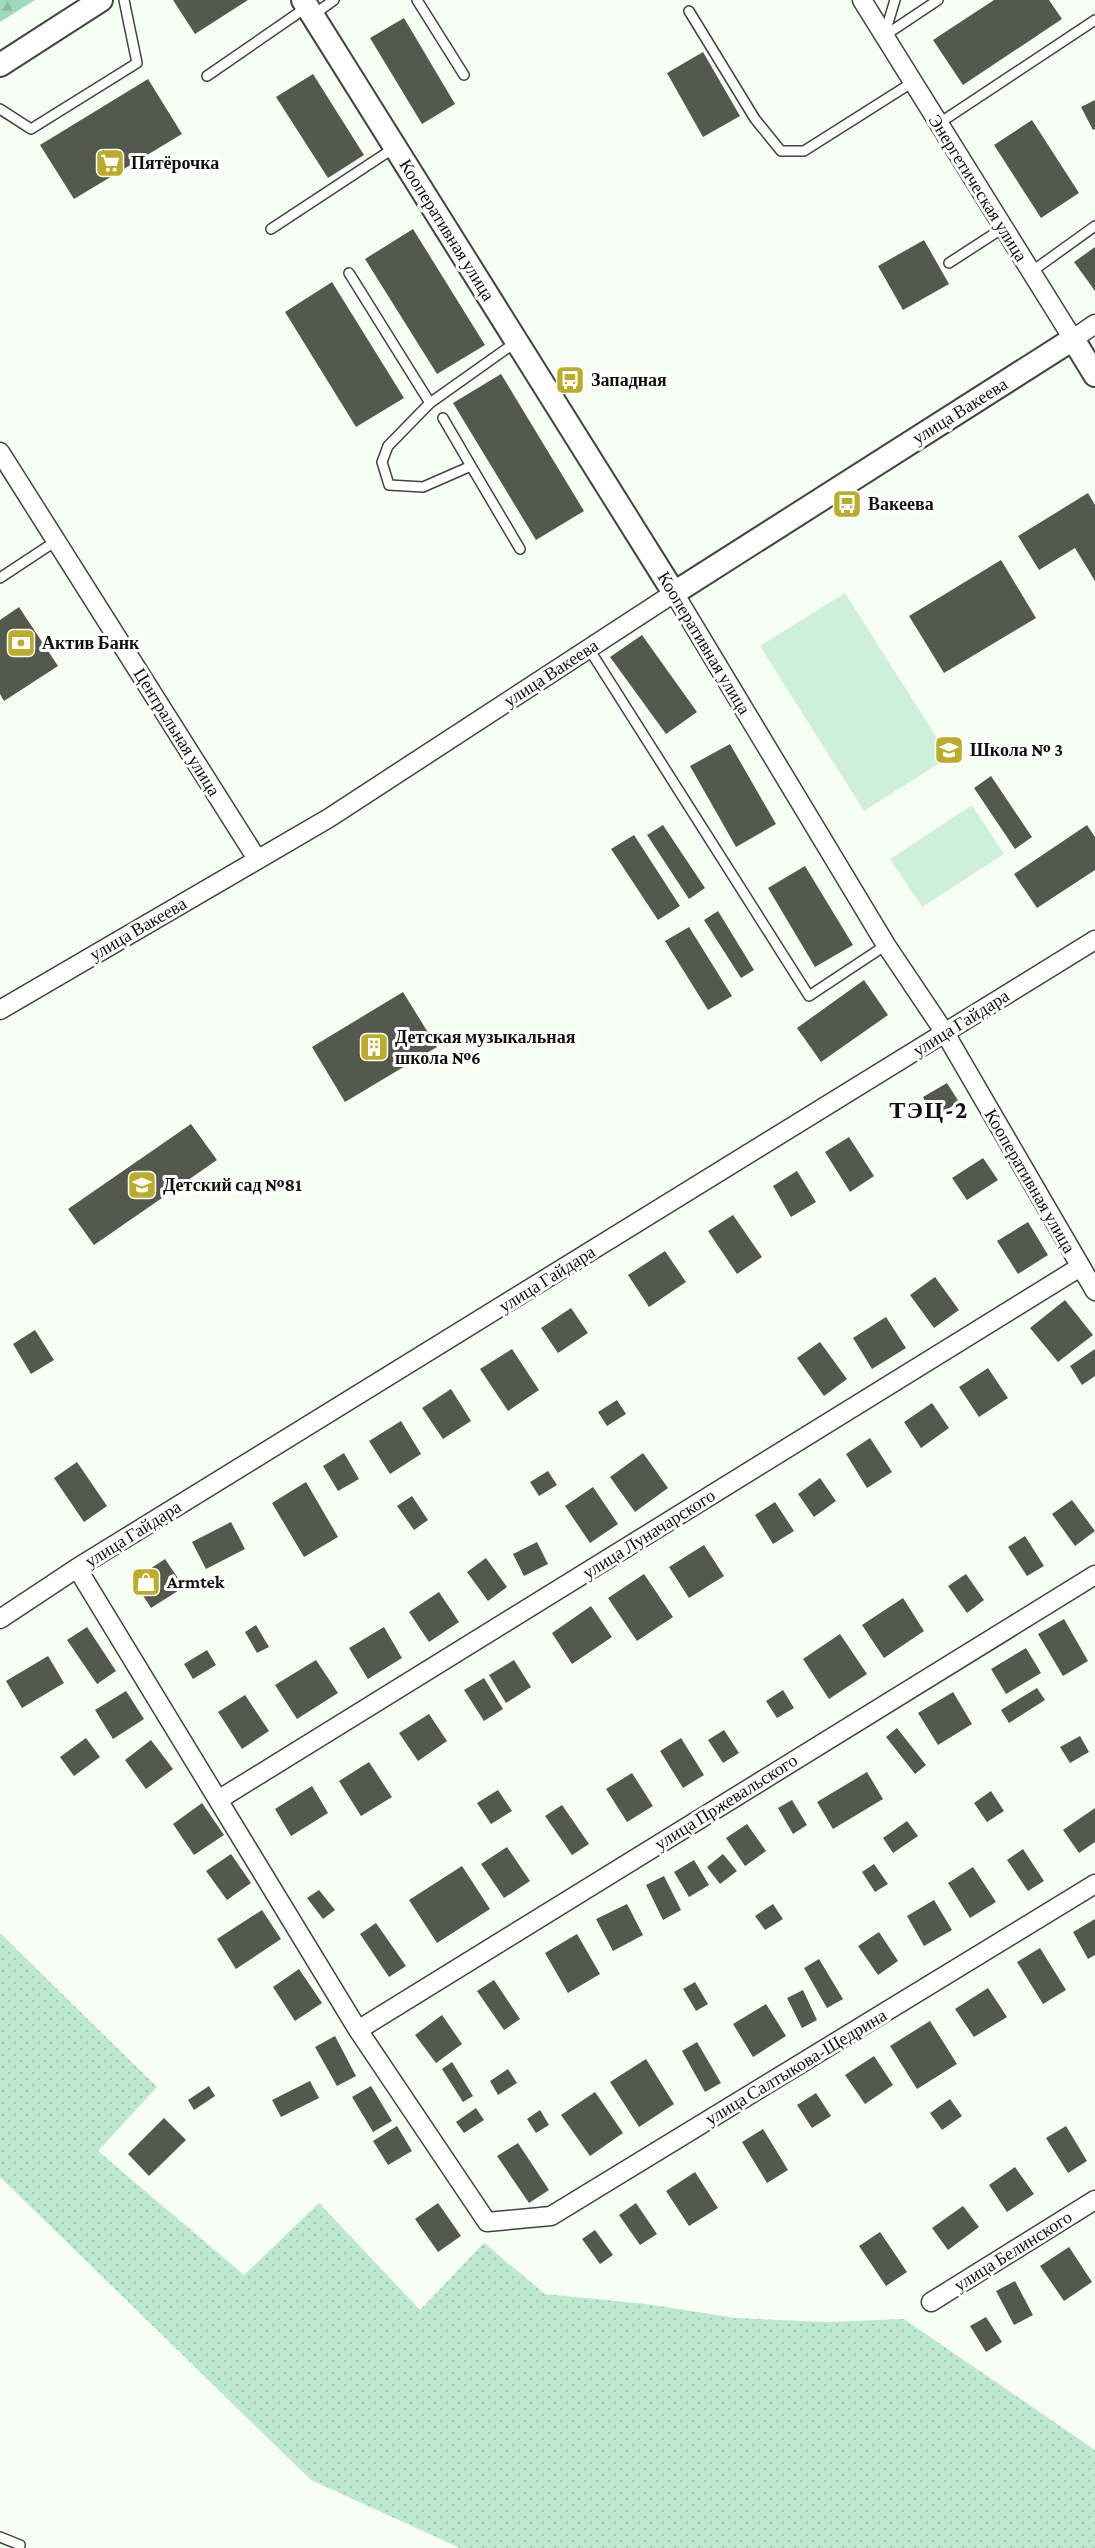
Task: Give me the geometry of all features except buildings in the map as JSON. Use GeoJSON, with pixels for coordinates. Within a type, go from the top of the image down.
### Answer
{"type":"FeatureCollection","features":[{"type":"Feature","properties":{"kind":"street"},"geometry":{"type":"LineString","coordinates":[[0,65],[101,0]]}},
{"type":"Feature","properties":{"kind":"street","name":"Энергетическая улица"},"geometry":{"type":"LineString","coordinates":[[862,0],[1095,375]]}},
{"type":"Feature","properties":{"kind":"street","name":"Кооперативная улица"},"geometry":{"type":"LineString","coordinates":[[307,8],[674,593],[886,945],[945,1033],[1095,1291]]}},
{"type":"Feature","properties":{"kind":"street","name":"улица Вакеева"},"geometry":{"type":"LineString","coordinates":[[0,1010],[329,818],[674,593],[1095,324]]}},
{"type":"Feature","properties":{"kind":"street","name":"Центральная улица"},"geometry":{"type":"LineString","coordinates":[[0,452],[257,859]]}},
{"type":"Feature","properties":{"kind":"street","name":"улица Гайдара"},"geometry":{"type":"LineString","coordinates":[[0,1619],[77,1568],[1095,940]]}},
{"type":"Feature","properties":{"kind":"street","name":"улица Луначарского"},"geometry":{"type":"LineString","coordinates":[[218,1800],[1080,1267]]}},
{"type":"Feature","properties":{"kind":"street"},"geometry":{"type":"LineString","coordinates":[[77,1568],[358,2030]]}},
{"type":"Feature","properties":{"kind":"street","name":"улица Пржевальского"},"geometry":{"type":"LineString","coordinates":[[358,2030],[1095,1575]]}},
{"type":"Feature","properties":{"kind":"street","name":"улица Салтыкова-Щедрина"},"geometry":{"type":"LineString","coordinates":[[358,2030],[487,2222],[551,2216],[1095,1884]]}},
{"type":"Feature","properties":{"kind":"street","name":"улица Белинского"},"geometry":{"type":"LineString","coordinates":[[931,2302],[1095,2200]]}},
{"type":"Feature","properties":{"kind":"lane"},"geometry":{"type":"LineString","coordinates":[[0,109],[31,129],[137,63],[124,0]]}},
{"type":"Feature","properties":{"kind":"lane"},"geometry":{"type":"LineString","coordinates":[[207,76],[307,8],[334,0]]}},
{"type":"Feature","properties":{"kind":"lane"},"geometry":{"type":"LineString","coordinates":[[417,0],[464,75]]}},
{"type":"Feature","properties":{"kind":"lane"},"geometry":{"type":"LineString","coordinates":[[884,36],[895,0]]}},
{"type":"Feature","properties":{"kind":"lane"},"geometry":{"type":"LineString","coordinates":[[884,36],[938,0]]}},
{"type":"Feature","properties":{"kind":"lane"},"geometry":{"type":"LineString","coordinates":[[689,11],[755,119],[780,151],[804,151],[913,82]]}},
{"type":"Feature","properties":{"kind":"lane"},"geometry":{"type":"LineString","coordinates":[[938,124],[1095,20]]}},
{"type":"Feature","properties":{"kind":"lane"},"geometry":{"type":"LineString","coordinates":[[271,229],[395,147]]}},
{"type":"Feature","properties":{"kind":"lane"},"geometry":{"type":"LineString","coordinates":[[1031,272],[1095,226]]}},
{"type":"Feature","properties":{"kind":"lane"},"geometry":{"type":"LineString","coordinates":[[949,263],[1003,228]]}},
{"type":"Feature","properties":{"kind":"lane"},"geometry":{"type":"LineString","coordinates":[[349,273],[430,403]]}},
{"type":"Feature","properties":{"kind":"lane"},"geometry":{"type":"LineString","coordinates":[[471,466],[423,487],[389,485],[382,462],[388,446],[430,403],[517,342]]}},
{"type":"Feature","properties":{"kind":"lane"},"geometry":{"type":"LineString","coordinates":[[443,418],[519,549]]}},
{"type":"Feature","properties":{"kind":"lane"},"geometry":{"type":"LineString","coordinates":[[0,578],[56,541]]}},
{"type":"Feature","properties":{"kind":"lane"},"geometry":{"type":"LineString","coordinates":[[588,649],[809,996],[886,945]]}},
{"type":"Feature","properties":{"kind":"lane"},"geometry":{"type":"LineString","coordinates":[[0,2537],[20,2545],[19,2548]]}},
{"type":"Feature","properties":{"kind":"green space"},"geometry":{"type":"Polygon","coordinates":[[[0,0],[35,0],[0,22],[0,0]]]}},
{"type":"Feature","properties":{"kind":"green space"},"geometry":{"type":"Polygon","coordinates":[[[845,593],[949,757],[864,811],[760,646],[845,593]]]}},
{"type":"Feature","properties":{"kind":"green space"},"geometry":{"type":"Polygon","coordinates":[[[972,805],[1004,854],[922,907],[890,859],[972,805]]]}},
{"type":"Feature","properties":{"kind":"green space"},"geometry":{"type":"Polygon","coordinates":[[[0,1933],[157,2087],[98,2151],[244,2275],[319,2203],[420,2310],[484,2243],[545,2294],[646,2304],[736,2318],[827,2322],[904,2319],[1095,2450],[1095,2548],[460,2548],[311,2480],[0,2177],[0,1933]]]}},
{"type":"Feature","properties":{"kind":"place","name":"Пятёрочка"},"geometry":{"type":"Point","coordinates":[110,163]}},
{"type":"Feature","properties":{"kind":"place","name":"Западная"},"geometry":{"type":"Point","coordinates":[570,380]}},
{"type":"Feature","properties":{"kind":"place","name":"Вакеева"},"geometry":{"type":"Point","coordinates":[847,504]}},
{"type":"Feature","properties":{"kind":"place","name":"Актив Банк"},"geometry":{"type":"Point","coordinates":[21,643]}},
{"type":"Feature","properties":{"kind":"place","name":"Школа № 3"},"geometry":{"type":"Point","coordinates":[949,750]}},
{"type":"Feature","properties":{"kind":"place","name":"Детская музыкальная школа №6"},"geometry":{"type":"Point","coordinates":[374,1047]}},
{"type":"Feature","properties":{"kind":"place","name":"Детский сад №81"},"geometry":{"type":"Point","coordinates":[142,1185]}},
{"type":"Feature","properties":{"kind":"place","name":"Armtek"},"geometry":{"type":"Point","coordinates":[146,1582]}},
{"type":"Feature","properties":{"kind":"district","name":"ТЭЦ-2"},"geometry":{"type":"Point","coordinates":[929,1110]}}]}
